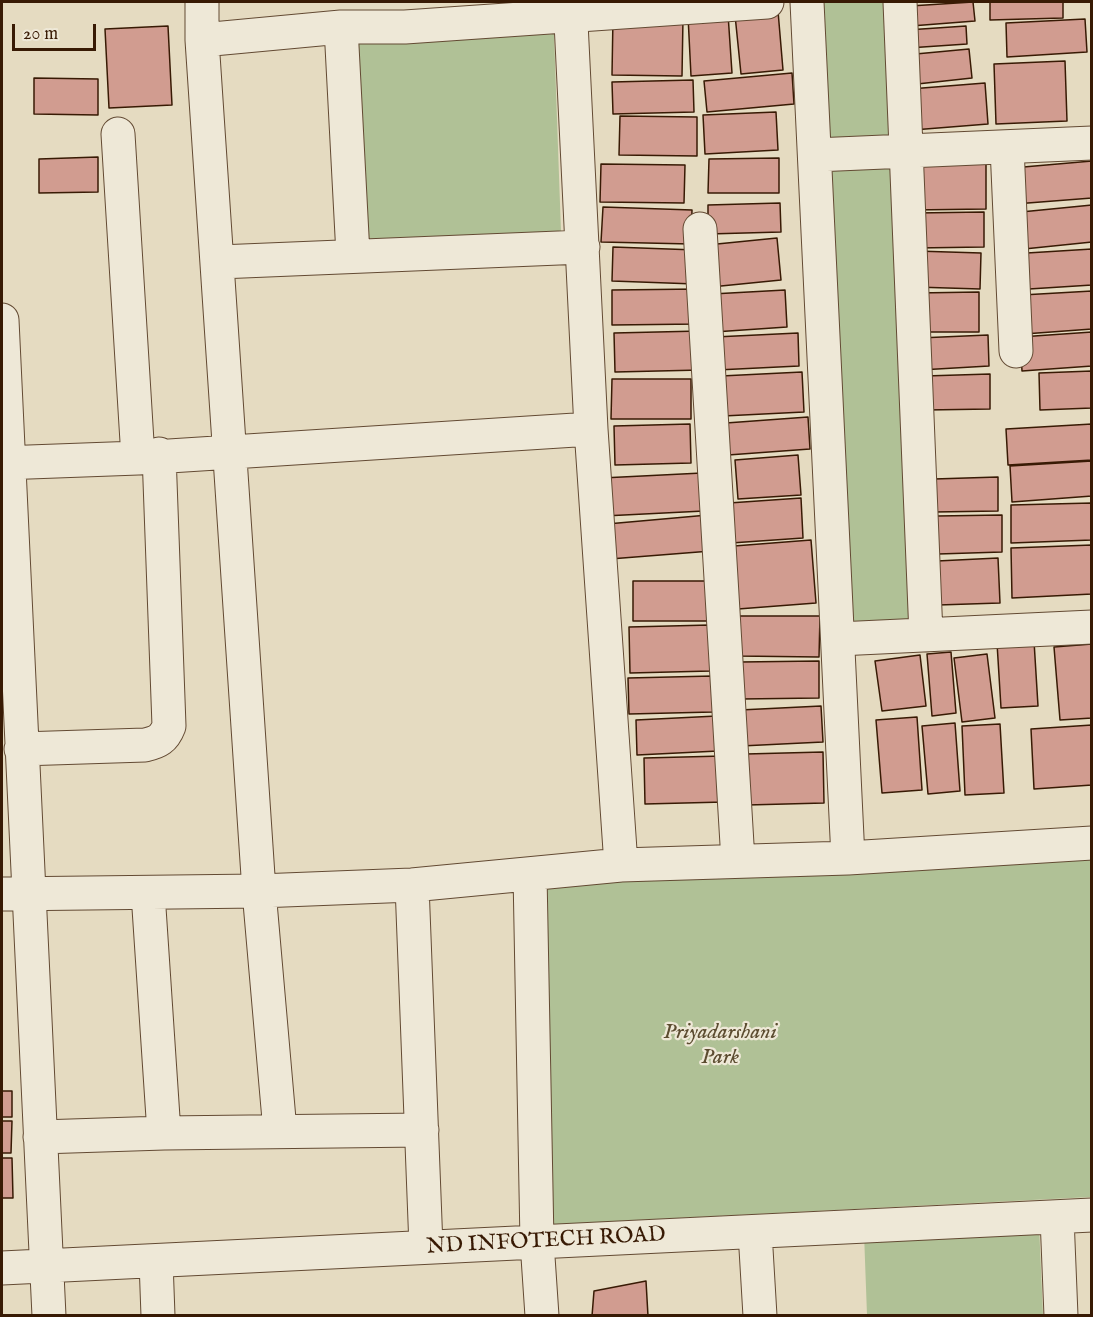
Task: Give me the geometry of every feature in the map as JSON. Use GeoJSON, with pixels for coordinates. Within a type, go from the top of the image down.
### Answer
{"type":"FeatureCollection","features":[{"type":"Feature","properties":{"kind":"street"},"geometry":{"type":"LineString","coordinates":[[202,2],[202,40],[219,262],[259,891],[280,1131]]}},
{"type":"Feature","properties":{"kind":"street"},"geometry":{"type":"LineString","coordinates":[[202,40],[341,27],[404,14],[767,2]]}},
{"type":"Feature","properties":{"kind":"street"},"geometry":{"type":"LineString","coordinates":[[807,2],[848,858]]}},
{"type":"Feature","properties":{"kind":"street"},"geometry":{"type":"LineString","coordinates":[[900,2],[926,635]]}},
{"type":"Feature","properties":{"kind":"street"},"geometry":{"type":"LineString","coordinates":[[571,8],[591,429],[621,866]]}},
{"type":"Feature","properties":{"kind":"street"},"geometry":{"type":"LineString","coordinates":[[341,27],[353,255]]}},
{"type":"Feature","properties":{"kind":"street"},"geometry":{"type":"LineString","coordinates":[[21,749],[145,745],[157,742],[165,735],[169,726],[149,456],[118,134]]}},
{"type":"Feature","properties":{"kind":"street"},"geometry":{"type":"LineString","coordinates":[[815,155],[1092,143]]}},
{"type":"Feature","properties":{"kind":"street"},"geometry":{"type":"LineString","coordinates":[[1007,147],[1016,351]]}},
{"type":"Feature","properties":{"kind":"street"},"geometry":{"type":"LineString","coordinates":[[700,229],[738,861]]}},
{"type":"Feature","properties":{"kind":"street"},"geometry":{"type":"LineString","coordinates":[[219,262],[583,247]]}},
{"type":"Feature","properties":{"kind":"street"},"geometry":{"type":"LineString","coordinates":[[2,320],[5,463],[21,749],[15,894],[40,1137],[49,1316]]}},
{"type":"Feature","properties":{"kind":"street"},"geometry":{"type":"LineString","coordinates":[[5,463],[591,429]]}},
{"type":"Feature","properties":{"kind":"street"},"geometry":{"type":"LineString","coordinates":[[838,639],[1092,627]]}},
{"type":"Feature","properties":{"kind":"street"},"geometry":{"type":"LineString","coordinates":[[15,894],[259,891],[412,885],[621,866],[848,858],[1092,843]]}},
{"type":"Feature","properties":{"kind":"street"},"geometry":{"type":"LineString","coordinates":[[530,874],[537,1242],[542,1316]]}},
{"type":"Feature","properties":{"kind":"street"},"geometry":{"type":"LineString","coordinates":[[412,885],[426,1247]]}},
{"type":"Feature","properties":{"kind":"street"},"geometry":{"type":"LineString","coordinates":[[148,893],[164,1133]]}},
{"type":"Feature","properties":{"kind":"street"},"geometry":{"type":"LineString","coordinates":[[40,1137],[280,1131],[422,1131]]}},
{"type":"Feature","properties":{"kind":"street","name":"ND INFOTECH ROAD"},"geometry":{"type":"LineString","coordinates":[[2,1268],[1092,1215]]}},
{"type":"Feature","properties":{"kind":"street"},"geometry":{"type":"LineString","coordinates":[[1057,1217],[1061,1316]]}},
{"type":"Feature","properties":{"kind":"street"},"geometry":{"type":"LineString","coordinates":[[755,1232],[760,1316]]}},
{"type":"Feature","properties":{"kind":"street"},"geometry":{"type":"LineString","coordinates":[[156,1261],[158,1316]]}},
{"type":"Feature","properties":{"kind":"green space"},"geometry":{"type":"Polygon","coordinates":[[[819,2],[888,2],[895,135],[827,139],[819,2]]]}},
{"type":"Feature","properties":{"kind":"green space"},"geometry":{"type":"Polygon","coordinates":[[[554,34],[561,232],[363,239],[357,42],[554,34]]]}},
{"type":"Feature","properties":{"kind":"green space"},"geometry":{"type":"Polygon","coordinates":[[[896,166],[915,626],[847,629],[827,169],[896,166]]]}},
{"type":"Feature","properties":{"kind":"green space","name":"Priyadarshani Park"},"geometry":{"type":"Polygon","coordinates":[[[1091,859],[1091,1197],[541,1225],[542,883],[1091,859]]]}},
{"type":"Feature","properties":{"kind":"green space"},"geometry":{"type":"Polygon","coordinates":[[[1039,1225],[1043,1315],[867,1315],[864,1233],[1039,1225]]]}},
{"type":"Feature","properties":{"kind":"building"},"geometry":{"type":"Polygon","coordinates":[[[973,2],[975,21],[911,26],[910,6],[973,2]]]}},
{"type":"Feature","properties":{"kind":"building"},"geometry":{"type":"Polygon","coordinates":[[[990,2],[1063,2],[1063,18],[990,20],[990,2]]]}},
{"type":"Feature","properties":{"kind":"building"},"geometry":{"type":"Polygon","coordinates":[[[778,11],[783,70],[741,74],[735,15],[778,11]]]}},
{"type":"Feature","properties":{"kind":"building"},"geometry":{"type":"Polygon","coordinates":[[[728,14],[732,73],[691,76],[688,16],[728,14]]]}},
{"type":"Feature","properties":{"kind":"building"},"geometry":{"type":"Polygon","coordinates":[[[613,17],[683,18],[682,76],[612,75],[613,17]]]}},
{"type":"Feature","properties":{"kind":"building"},"geometry":{"type":"Polygon","coordinates":[[[1085,19],[1087,52],[1007,57],[1006,23],[1085,19]]]}},
{"type":"Feature","properties":{"kind":"building"},"geometry":{"type":"Polygon","coordinates":[[[168,26],[172,105],[109,108],[105,29],[168,26]]]}},
{"type":"Feature","properties":{"kind":"building"},"geometry":{"type":"Polygon","coordinates":[[[966,26],[967,44],[908,48],[907,30],[966,26]]]}},
{"type":"Feature","properties":{"kind":"building"},"geometry":{"type":"Polygon","coordinates":[[[969,49],[972,78],[908,85],[905,55],[969,49]]]}},
{"type":"Feature","properties":{"kind":"building"},"geometry":{"type":"Polygon","coordinates":[[[1065,61],[1067,121],[996,124],[994,64],[1065,61]]]}},
{"type":"Feature","properties":{"kind":"building"},"geometry":{"type":"Polygon","coordinates":[[[792,73],[794,104],[707,112],[704,81],[792,73]]]}},
{"type":"Feature","properties":{"kind":"building"},"geometry":{"type":"Polygon","coordinates":[[[34,78],[98,79],[98,115],[34,114],[34,78]]]}},
{"type":"Feature","properties":{"kind":"building"},"geometry":{"type":"Polygon","coordinates":[[[693,80],[694,112],[613,114],[612,82],[693,80]]]}},
{"type":"Feature","properties":{"kind":"building"},"geometry":{"type":"Polygon","coordinates":[[[985,83],[988,124],[913,130],[910,89],[985,83]]]}},
{"type":"Feature","properties":{"kind":"building"},"geometry":{"type":"Polygon","coordinates":[[[776,112],[778,150],[705,154],[703,115],[776,112]]]}},
{"type":"Feature","properties":{"kind":"building"},"geometry":{"type":"Polygon","coordinates":[[[620,116],[697,117],[697,156],[619,155],[620,116]]]}},
{"type":"Feature","properties":{"kind":"building"},"geometry":{"type":"Polygon","coordinates":[[[98,157],[98,192],[39,193],[39,159],[98,157]]]}},
{"type":"Feature","properties":{"kind":"building"},"geometry":{"type":"Polygon","coordinates":[[[779,158],[779,193],[708,193],[709,159],[779,158]]]}},
{"type":"Feature","properties":{"kind":"building"},"geometry":{"type":"Polygon","coordinates":[[[986,159],[986,209],[912,210],[911,160],[986,159]]]}},
{"type":"Feature","properties":{"kind":"building"},"geometry":{"type":"Polygon","coordinates":[[[1092,161],[1092,198],[1015,204],[1012,168],[1092,161]]]}},
{"type":"Feature","properties":{"kind":"building"},"geometry":{"type":"Polygon","coordinates":[[[601,164],[685,165],[684,203],[600,202],[601,164]]]}},
{"type":"Feature","properties":{"kind":"building"},"geometry":{"type":"Polygon","coordinates":[[[780,203],[781,232],[708,234],[708,205],[780,203]]]}},
{"type":"Feature","properties":{"kind":"building"},"geometry":{"type":"Polygon","coordinates":[[[1092,205],[1092,242],[1024,249],[1021,212],[1092,205]]]}},
{"type":"Feature","properties":{"kind":"building"},"geometry":{"type":"Polygon","coordinates":[[[603,207],[692,210],[691,244],[601,242],[603,207]]]}},
{"type":"Feature","properties":{"kind":"building"},"geometry":{"type":"Polygon","coordinates":[[[984,212],[984,247],[916,248],[916,213],[984,212]]]}},
{"type":"Feature","properties":{"kind":"building"},"geometry":{"type":"Polygon","coordinates":[[[777,238],[781,280],[711,287],[707,245],[777,238]]]}},
{"type":"Feature","properties":{"kind":"building"},"geometry":{"type":"Polygon","coordinates":[[[613,247],[696,250],[695,284],[612,281],[613,247]]]}},
{"type":"Feature","properties":{"kind":"building"},"geometry":{"type":"Polygon","coordinates":[[[1092,249],[1092,285],[1029,289],[1027,253],[1092,249]]]}},
{"type":"Feature","properties":{"kind":"building"},"geometry":{"type":"Polygon","coordinates":[[[916,251],[981,253],[980,289],[915,287],[916,251]]]}},
{"type":"Feature","properties":{"kind":"building"},"geometry":{"type":"Polygon","coordinates":[[[699,289],[698,324],[612,325],[612,290],[699,289]]]}},
{"type":"Feature","properties":{"kind":"building"},"geometry":{"type":"Polygon","coordinates":[[[785,290],[787,327],[714,332],[712,294],[785,290]]]}},
{"type":"Feature","properties":{"kind":"building"},"geometry":{"type":"Polygon","coordinates":[[[1092,291],[1092,329],[1024,334],[1022,295],[1092,291]]]}},
{"type":"Feature","properties":{"kind":"building"},"geometry":{"type":"Polygon","coordinates":[[[979,292],[979,332],[917,332],[917,293],[979,292]]]}},
{"type":"Feature","properties":{"kind":"building"},"geometry":{"type":"Polygon","coordinates":[[[700,331],[701,370],[615,372],[614,333],[700,331]]]}},
{"type":"Feature","properties":{"kind":"building"},"geometry":{"type":"Polygon","coordinates":[[[1092,332],[1092,366],[1022,371],[1020,337],[1092,332]]]}},
{"type":"Feature","properties":{"kind":"building"},"geometry":{"type":"Polygon","coordinates":[[[798,333],[799,366],[717,370],[715,337],[798,333]]]}},
{"type":"Feature","properties":{"kind":"building"},"geometry":{"type":"Polygon","coordinates":[[[988,335],[989,366],[920,370],[919,338],[988,335]]]}},
{"type":"Feature","properties":{"kind":"building"},"geometry":{"type":"Polygon","coordinates":[[[1092,371],[1092,408],[1040,410],[1039,373],[1092,371]]]}},
{"type":"Feature","properties":{"kind":"building"},"geometry":{"type":"Polygon","coordinates":[[[802,372],[804,412],[723,416],[721,376],[802,372]]]}},
{"type":"Feature","properties":{"kind":"building"},"geometry":{"type":"Polygon","coordinates":[[[990,374],[990,409],[926,410],[925,376],[990,374]]]}},
{"type":"Feature","properties":{"kind":"building"},"geometry":{"type":"Polygon","coordinates":[[[612,379],[691,379],[691,419],[611,419],[612,379]]]}},
{"type":"Feature","properties":{"kind":"building"},"geometry":{"type":"Polygon","coordinates":[[[808,417],[810,449],[728,455],[726,423],[808,417]]]}},
{"type":"Feature","properties":{"kind":"building"},"geometry":{"type":"Polygon","coordinates":[[[690,424],[691,463],[615,465],[614,426],[690,424]]]}},
{"type":"Feature","properties":{"kind":"building"},"geometry":{"type":"Polygon","coordinates":[[[1092,424],[1092,460],[1008,465],[1006,429],[1092,424]]]}},
{"type":"Feature","properties":{"kind":"building"},"geometry":{"type":"Polygon","coordinates":[[[798,455],[801,495],[738,499],[735,460],[798,455]]]}},
{"type":"Feature","properties":{"kind":"building"},"geometry":{"type":"Polygon","coordinates":[[[1092,461],[1092,496],[1012,502],[1010,466],[1092,461]]]}},
{"type":"Feature","properties":{"kind":"building"},"geometry":{"type":"Polygon","coordinates":[[[702,473],[704,511],[604,516],[602,478],[702,473]]]}},
{"type":"Feature","properties":{"kind":"building"},"geometry":{"type":"Polygon","coordinates":[[[998,477],[998,511],[934,512],[934,479],[998,477]]]}},
{"type":"Feature","properties":{"kind":"building"},"geometry":{"type":"Polygon","coordinates":[[[801,498],[803,538],[731,543],[729,503],[801,498]]]}},
{"type":"Feature","properties":{"kind":"building"},"geometry":{"type":"Polygon","coordinates":[[[1092,503],[1092,540],[1011,543],[1011,505],[1092,503]]]}},
{"type":"Feature","properties":{"kind":"building"},"geometry":{"type":"Polygon","coordinates":[[[708,515],[711,551],[610,559],[607,524],[708,515]]]}},
{"type":"Feature","properties":{"kind":"building"},"geometry":{"type":"Polygon","coordinates":[[[1002,515],[1002,552],[938,554],[937,516],[1002,515]]]}},
{"type":"Feature","properties":{"kind":"building"},"geometry":{"type":"Polygon","coordinates":[[[811,540],[816,603],[738,609],[734,546],[811,540]]]}},
{"type":"Feature","properties":{"kind":"building"},"geometry":{"type":"Polygon","coordinates":[[[1092,545],[1092,594],[1012,598],[1011,548],[1092,545]]]}},
{"type":"Feature","properties":{"kind":"building"},"geometry":{"type":"Polygon","coordinates":[[[998,558],[1000,603],[938,605],[937,561],[998,558]]]}},
{"type":"Feature","properties":{"kind":"building"},"geometry":{"type":"Polygon","coordinates":[[[633,581],[712,581],[712,621],[633,621],[633,581]]]}},
{"type":"Feature","properties":{"kind":"building"},"geometry":{"type":"Polygon","coordinates":[[[737,616],[820,616],[819,657],[737,656],[737,616]]]}},
{"type":"Feature","properties":{"kind":"building"},"geometry":{"type":"Polygon","coordinates":[[[710,625],[711,671],[630,673],[629,627],[710,625]]]}},
{"type":"Feature","properties":{"kind":"building"},"geometry":{"type":"Polygon","coordinates":[[[1034,641],[1038,706],[1001,708],[997,643],[1034,641]]]}},
{"type":"Feature","properties":{"kind":"building"},"geometry":{"type":"Polygon","coordinates":[[[1092,644],[1092,718],[1060,720],[1054,647],[1092,644]]]}},
{"type":"Feature","properties":{"kind":"building"},"geometry":{"type":"Polygon","coordinates":[[[951,652],[956,713],[932,716],[927,654],[951,652]]]}},
{"type":"Feature","properties":{"kind":"building"},"geometry":{"type":"Polygon","coordinates":[[[987,654],[995,718],[962,722],[954,658],[987,654]]]}},
{"type":"Feature","properties":{"kind":"building"},"geometry":{"type":"Polygon","coordinates":[[[920,655],[926,706],[882,711],[875,661],[920,655]]]}},
{"type":"Feature","properties":{"kind":"building"},"geometry":{"type":"Polygon","coordinates":[[[819,661],[819,698],[741,699],[740,662],[819,661]]]}},
{"type":"Feature","properties":{"kind":"building"},"geometry":{"type":"Polygon","coordinates":[[[713,676],[713,712],[629,714],[628,678],[713,676]]]}},
{"type":"Feature","properties":{"kind":"building"},"geometry":{"type":"Polygon","coordinates":[[[821,706],[823,742],[741,746],[740,710],[821,706]]]}},
{"type":"Feature","properties":{"kind":"building"},"geometry":{"type":"Polygon","coordinates":[[[717,716],[718,751],[637,755],[636,720],[717,716]]]}},
{"type":"Feature","properties":{"kind":"building"},"geometry":{"type":"Polygon","coordinates":[[[917,717],[922,790],[882,793],[876,720],[917,717]]]}},
{"type":"Feature","properties":{"kind":"building"},"geometry":{"type":"Polygon","coordinates":[[[955,723],[960,791],[928,794],[922,726],[955,723]]]}},
{"type":"Feature","properties":{"kind":"building"},"geometry":{"type":"Polygon","coordinates":[[[1000,724],[1004,793],[965,795],[962,726],[1000,724]]]}},
{"type":"Feature","properties":{"kind":"building"},"geometry":{"type":"Polygon","coordinates":[[[1092,725],[1092,785],[1034,789],[1031,729],[1092,725]]]}},
{"type":"Feature","properties":{"kind":"building"},"geometry":{"type":"Polygon","coordinates":[[[823,752],[824,803],[747,805],[746,754],[823,752]]]}},
{"type":"Feature","properties":{"kind":"building"},"geometry":{"type":"Polygon","coordinates":[[[723,756],[724,802],[645,804],[644,758],[723,756]]]}},
{"type":"Feature","properties":{"kind":"building"},"geometry":{"type":"Polygon","coordinates":[[[2,1091],[12,1091],[12,1117],[2,1117],[2,1091]]]}},
{"type":"Feature","properties":{"kind":"building"},"geometry":{"type":"Polygon","coordinates":[[[2,1121],[12,1121],[11,1153],[2,1153],[2,1121]]]}},
{"type":"Feature","properties":{"kind":"building"},"geometry":{"type":"Polygon","coordinates":[[[2,1158],[12,1158],[13,1198],[2,1198],[2,1158]]]}},
{"type":"Feature","properties":{"kind":"building"},"geometry":{"type":"Polygon","coordinates":[[[646,1281],[648,1316],[592,1316],[594,1291],[646,1281]]]}}]}
